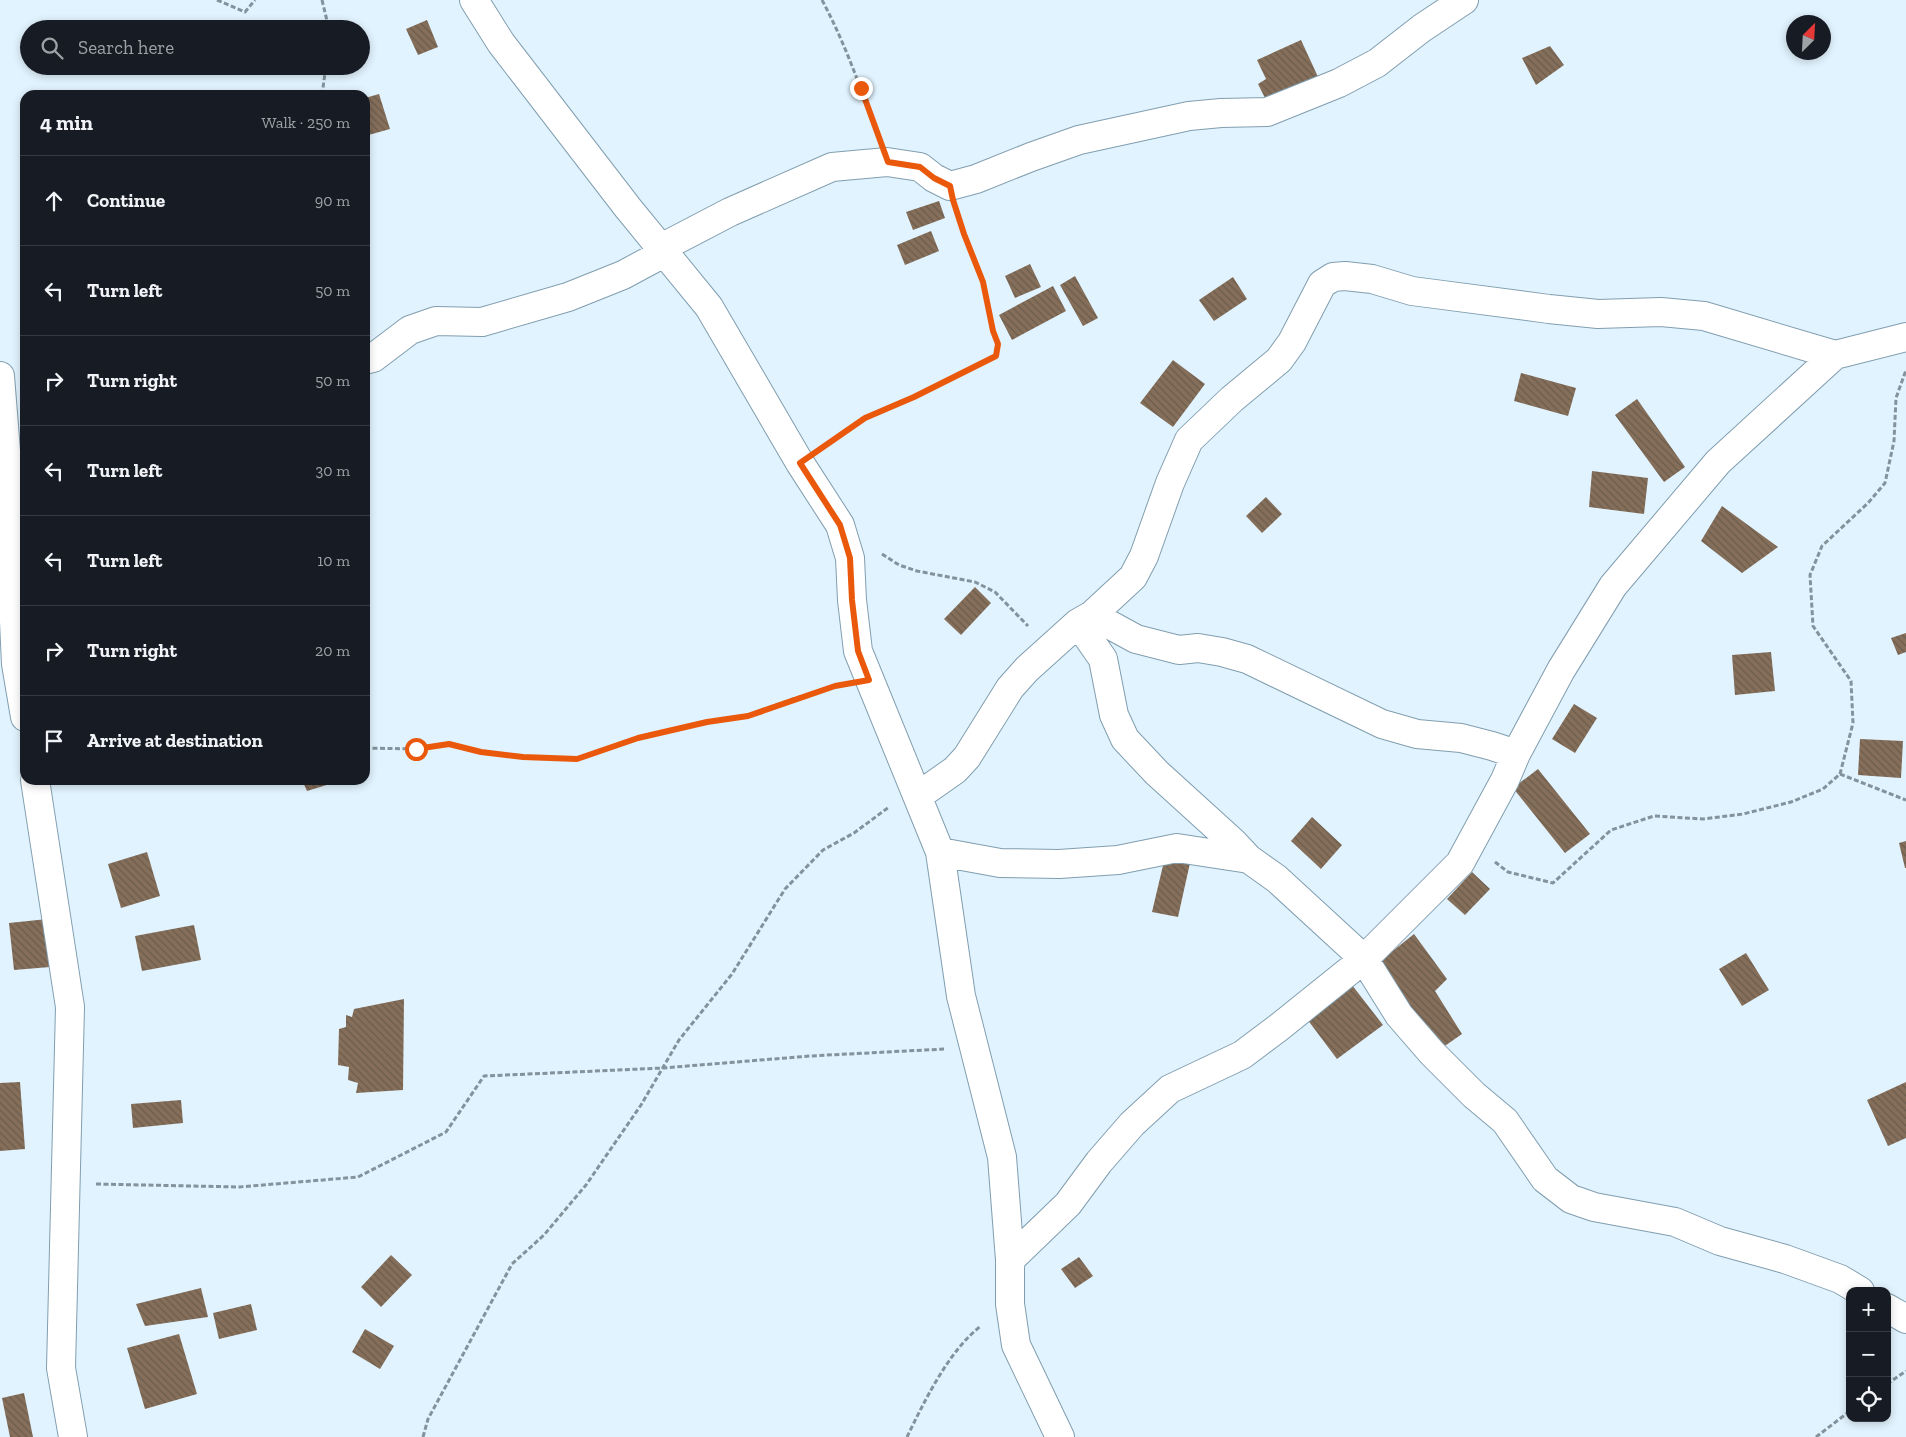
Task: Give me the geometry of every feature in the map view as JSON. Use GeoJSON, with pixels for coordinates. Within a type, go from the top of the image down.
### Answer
{"type":"FeatureCollection","features":[{"type":"Feature","properties":{"kind":"street"},"geometry":{"type":"LineString","coordinates":[[474,0],[501,43],[662,250],[709,307],[800,463],[840,525],[850,558],[852,600],[858,651],[940,852],[960,996],[1002,1157],[1010,1260],[1010,1304],[1016,1345],[1060,1437]]}},
{"type":"Feature","properties":{"kind":"street"},"geometry":{"type":"LineString","coordinates":[[370,359],[410,330],[436,322],[482,322],[568,297],[623,275],[662,250],[730,212],[832,168],[888,162],[920,167],[934,178],[950,186],[976,179],[1079,140],[1189,116],[1221,112],[1267,112],[1338,83],[1377,63],[1422,28],[1464,0]]}},
{"type":"Feature","properties":{"kind":"street"},"geometry":{"type":"LineString","coordinates":[[916,792],[954,770],[967,757],[1010,688],[1049,648],[1133,577],[1144,556],[1170,483],[1189,440],[1232,399],[1279,360],[1292,342],[1322,284],[1333,277],[1345,276],[1372,279],[1412,291],[1548,309],[1598,314],[1661,312],[1704,316],[1835,355]]}},
{"type":"Feature","properties":{"kind":"street"},"geometry":{"type":"LineString","coordinates":[[1010,1260],[1068,1204],[1099,1162],[1132,1124],[1170,1089],[1242,1055],[1278,1028],[1364,960],[1460,863],[1561,670],[1613,586],[1718,462],[1835,355],[1906,337]]}},
{"type":"Feature","properties":{"kind":"street"},"geometry":{"type":"LineString","coordinates":[[0,376],[14,421],[16,664],[20,688]]}},
{"type":"Feature","properties":{"kind":"street"},"geometry":{"type":"LineString","coordinates":[[1085,619],[1136,639],[1179,650],[1198,648],[1247,659],[1382,724],[1417,734],[1468,740],[1516,754]]}},
{"type":"Feature","properties":{"kind":"street"},"geometry":{"type":"LineString","coordinates":[[1085,619],[1103,658],[1114,715],[1125,739],[1157,773],[1249,859],[1277,880],[1364,960],[1404,1021],[1432,1053],[1467,1088],[1505,1121],[1545,1179],[1571,1199],[1621,1212],[1675,1222],[1720,1241],[1785,1259],[1840,1278],[1854,1287]]}},
{"type":"Feature","properties":{"kind":"street"},"geometry":{"type":"LineString","coordinates":[[36,785],[70,1007],[61,1368],[73,1437]]}},
{"type":"Feature","properties":{"kind":"street"},"geometry":{"type":"LineString","coordinates":[[940,852],[1000,863],[1059,864],[1118,860],[1177,848],[1249,859]]}},
{"type":"Feature","properties":{"kind":"street"},"geometry":{"type":"LineString","coordinates":[[1891,1310],[1906,1319]]}},
{"type":"Feature","properties":{"kind":"path"},"geometry":{"type":"LineString","coordinates":[[217,0],[245,12],[255,0]]}},
{"type":"Feature","properties":{"kind":"path"},"geometry":{"type":"LineString","coordinates":[[322,0],[328,20]]}},
{"type":"Feature","properties":{"kind":"path"},"geometry":{"type":"LineString","coordinates":[[822,0],[832,18],[861,88],[888,162]]}},
{"type":"Feature","properties":{"kind":"path"},"geometry":{"type":"LineString","coordinates":[[323,90],[325,75]]}},
{"type":"Feature","properties":{"kind":"path"},"geometry":{"type":"LineString","coordinates":[[800,463],[865,418],[914,397],[996,356],[998,344],[993,331],[983,282],[964,234],[950,186]]}},
{"type":"Feature","properties":{"kind":"path"},"geometry":{"type":"LineString","coordinates":[[1460,863],[1488,858],[1508,872],[1553,883],[1611,830],[1654,816],[1703,819],[1743,814],[1791,802],[1823,789],[1840,774],[1853,723],[1851,681],[1835,655],[1813,626],[1810,575],[1822,546],[1868,502],[1885,482],[1894,441],[1896,398],[1906,370]]}},
{"type":"Feature","properties":{"kind":"path"},"geometry":{"type":"LineString","coordinates":[[840,525],[899,565],[917,571],[976,582],[995,592],[1049,648]]}},
{"type":"Feature","properties":{"kind":"path"},"geometry":{"type":"LineString","coordinates":[[370,748],[416,749],[449,744],[481,752],[523,757],[577,759],[638,738],[707,722],[748,716],[835,686],[869,680]]}},
{"type":"Feature","properties":{"kind":"path"},"geometry":{"type":"LineString","coordinates":[[1840,774],[1906,800]]}},
{"type":"Feature","properties":{"kind":"path"},"geometry":{"type":"LineString","coordinates":[[423,1437],[428,1419],[512,1264],[544,1235],[586,1185],[641,1105],[679,1040],[732,974],[785,889],[823,850],[854,833],[916,792]]}},
{"type":"Feature","properties":{"kind":"path"},"geometry":{"type":"LineString","coordinates":[[66,1183],[239,1188],[358,1177],[446,1132],[484,1076],[663,1068],[810,1056],[974,1047]]}},
{"type":"Feature","properties":{"kind":"path"},"geometry":{"type":"LineString","coordinates":[[907,1437],[927,1398],[949,1362],[976,1330],[1010,1304]]}},
{"type":"Feature","properties":{"kind":"path"},"geometry":{"type":"LineString","coordinates":[[1891,1381],[1906,1371]]}},
{"type":"Feature","properties":{"kind":"path"},"geometry":{"type":"LineString","coordinates":[[1816,1437],[1846,1414]]}},
{"type":"Feature","properties":{"kind":"building"},"geometry":{"type":"Polygon","coordinates":[[[427,20],[438,47],[418,55],[406,29],[427,20]]]}},
{"type":"Feature","properties":{"kind":"building"},"geometry":{"type":"Polygon","coordinates":[[[1301,40],[1319,79],[1268,104],[1258,84],[1266,79],[1257,60],[1301,40]]]}},
{"type":"Feature","properties":{"kind":"building"},"geometry":{"type":"Polygon","coordinates":[[[1550,46],[1564,65],[1536,85],[1522,58],[1550,46]]]}},
{"type":"Feature","properties":{"kind":"building"},"geometry":{"type":"Polygon","coordinates":[[[379,94],[390,129],[370,135],[370,97],[379,94]]]}},
{"type":"Feature","properties":{"kind":"building"},"geometry":{"type":"Polygon","coordinates":[[[939,201],[945,218],[913,230],[906,212],[939,201]]]}},
{"type":"Feature","properties":{"kind":"building"},"geometry":{"type":"Polygon","coordinates":[[[931,231],[939,251],[905,265],[897,245],[931,231]]]}},
{"type":"Feature","properties":{"kind":"building"},"geometry":{"type":"Polygon","coordinates":[[[1030,264],[1041,287],[1015,298],[1005,276],[1030,264]]]}},
{"type":"Feature","properties":{"kind":"building"},"geometry":{"type":"Polygon","coordinates":[[[1075,276],[1098,318],[1083,326],[1060,285],[1075,276]]]}},
{"type":"Feature","properties":{"kind":"building"},"geometry":{"type":"Polygon","coordinates":[[[1233,277],[1247,299],[1214,321],[1199,300],[1233,277]]]}},
{"type":"Feature","properties":{"kind":"building"},"geometry":{"type":"Polygon","coordinates":[[[1053,286],[1066,311],[1012,340],[999,315],[1053,286]]]}},
{"type":"Feature","properties":{"kind":"building"},"geometry":{"type":"Polygon","coordinates":[[[1173,360],[1205,384],[1173,427],[1140,403],[1173,360]]]}},
{"type":"Feature","properties":{"kind":"building"},"geometry":{"type":"Polygon","coordinates":[[[1521,373],[1576,388],[1568,416],[1514,401],[1521,373]]]}},
{"type":"Feature","properties":{"kind":"building"},"geometry":{"type":"Polygon","coordinates":[[[1637,399],[1685,467],[1664,482],[1615,415],[1637,399]]]}},
{"type":"Feature","properties":{"kind":"building"},"geometry":{"type":"Polygon","coordinates":[[[1592,471],[1648,478],[1644,514],[1589,507],[1592,471]]]}},
{"type":"Feature","properties":{"kind":"building"},"geometry":{"type":"Polygon","coordinates":[[[1266,497],[1282,514],[1262,533],[1246,516],[1266,497]]]}},
{"type":"Feature","properties":{"kind":"building"},"geometry":{"type":"Polygon","coordinates":[[[1722,506],[1778,547],[1742,573],[1701,541],[1722,506]]]}},
{"type":"Feature","properties":{"kind":"building"},"geometry":{"type":"Polygon","coordinates":[[[975,587],[991,603],[961,635],[944,619],[975,587]]]}},
{"type":"Feature","properties":{"kind":"building"},"geometry":{"type":"Polygon","coordinates":[[[1906,633],[1906,652],[1898,655],[1891,638],[1906,633]]]}},
{"type":"Feature","properties":{"kind":"building"},"geometry":{"type":"Polygon","coordinates":[[[1771,652],[1775,691],[1735,695],[1732,655],[1771,652]]]}},
{"type":"Feature","properties":{"kind":"building"},"geometry":{"type":"Polygon","coordinates":[[[1574,704],[1597,718],[1575,753],[1552,739],[1574,704]]]}},
{"type":"Feature","properties":{"kind":"building"},"geometry":{"type":"Polygon","coordinates":[[[1860,739],[1903,741],[1901,778],[1858,775],[1860,739]]]}},
{"type":"Feature","properties":{"kind":"building"},"geometry":{"type":"Polygon","coordinates":[[[1538,769],[1590,834],[1565,853],[1513,788],[1538,769]]]}},
{"type":"Feature","properties":{"kind":"building"},"geometry":{"type":"Polygon","coordinates":[[[304,785],[327,785],[307,791],[304,785]]]}},
{"type":"Feature","properties":{"kind":"building"},"geometry":{"type":"Polygon","coordinates":[[[1312,817],[1342,845],[1321,869],[1291,841],[1312,817]]]}},
{"type":"Feature","properties":{"kind":"building"},"geometry":{"type":"Polygon","coordinates":[[[1906,841],[1906,868],[1905,868],[1899,843],[1906,841]]]}},
{"type":"Feature","properties":{"kind":"building"},"geometry":{"type":"Polygon","coordinates":[[[147,852],[160,896],[121,908],[108,864],[147,852]]]}},
{"type":"Feature","properties":{"kind":"building"},"geometry":{"type":"Polygon","coordinates":[[[1165,857],[1190,863],[1178,917],[1152,912],[1165,857]]]}},
{"type":"Feature","properties":{"kind":"building"},"geometry":{"type":"Polygon","coordinates":[[[1472,872],[1490,889],[1465,915],[1447,899],[1472,872]]]}},
{"type":"Feature","properties":{"kind":"building"},"geometry":{"type":"Polygon","coordinates":[[[57,918],[62,966],[14,970],[9,923],[57,918]]]}},
{"type":"Feature","properties":{"kind":"building"},"geometry":{"type":"Polygon","coordinates":[[[194,925],[201,960],[142,971],[135,936],[194,925]]]}},
{"type":"Feature","properties":{"kind":"building"},"geometry":{"type":"Polygon","coordinates":[[[1414,934],[1447,979],[1435,991],[1462,1034],[1439,1050],[1379,962],[1414,934]]]}},
{"type":"Feature","properties":{"kind":"building"},"geometry":{"type":"Polygon","coordinates":[[[1746,953],[1769,990],[1742,1006],[1719,969],[1746,953]]]}},
{"type":"Feature","properties":{"kind":"building"},"geometry":{"type":"Polygon","coordinates":[[[1352,985],[1383,1025],[1337,1059],[1307,1019],[1352,985]]]}},
{"type":"Feature","properties":{"kind":"building"},"geometry":{"type":"Polygon","coordinates":[[[404,999],[403,1090],[356,1093],[358,1083],[348,1080],[349,1067],[338,1065],[339,1029],[346,1027],[346,1015],[352,1017],[354,1009],[404,999]]]}},
{"type":"Feature","properties":{"kind":"building"},"geometry":{"type":"Polygon","coordinates":[[[20,1082],[25,1149],[0,1151],[0,1083],[20,1082]]]}},
{"type":"Feature","properties":{"kind":"building"},"geometry":{"type":"Polygon","coordinates":[[[1906,1082],[1906,1138],[1888,1146],[1867,1100],[1906,1082]]]}},
{"type":"Feature","properties":{"kind":"building"},"geometry":{"type":"Polygon","coordinates":[[[181,1100],[183,1123],[133,1128],[131,1104],[181,1100]]]}},
{"type":"Feature","properties":{"kind":"building"},"geometry":{"type":"Polygon","coordinates":[[[391,1255],[412,1275],[381,1307],[361,1287],[391,1255]]]}},
{"type":"Feature","properties":{"kind":"building"},"geometry":{"type":"Polygon","coordinates":[[[1079,1257],[1093,1276],[1075,1288],[1061,1269],[1079,1257]]]}},
{"type":"Feature","properties":{"kind":"building"},"geometry":{"type":"Polygon","coordinates":[[[201,1288],[208,1317],[145,1326],[136,1304],[201,1288]]]}},
{"type":"Feature","properties":{"kind":"building"},"geometry":{"type":"Polygon","coordinates":[[[251,1304],[257,1330],[219,1339],[213,1313],[251,1304]]]}},
{"type":"Feature","properties":{"kind":"building"},"geometry":{"type":"Polygon","coordinates":[[[365,1329],[394,1346],[380,1369],[352,1352],[365,1329]]]}},
{"type":"Feature","properties":{"kind":"building"},"geometry":{"type":"Polygon","coordinates":[[[179,1334],[197,1394],[145,1409],[127,1348],[179,1334]]]}},
{"type":"Feature","properties":{"kind":"building"},"geometry":{"type":"Polygon","coordinates":[[[24,1393],[33,1437],[10,1437],[2,1398],[24,1393]]]}},
{"type":"Feature","properties":{"kind":"route"},"geometry":{"type":"LineString","coordinates":[[416,749],[449,744],[481,752],[523,757],[577,759],[638,738],[707,722],[748,716],[835,686],[869,680],[858,651],[852,600],[850,558],[840,525],[800,463],[865,418],[914,397],[996,356],[998,344],[993,331],[983,282],[964,234],[950,186],[934,178],[920,167],[888,162],[861,88]]}}]}
